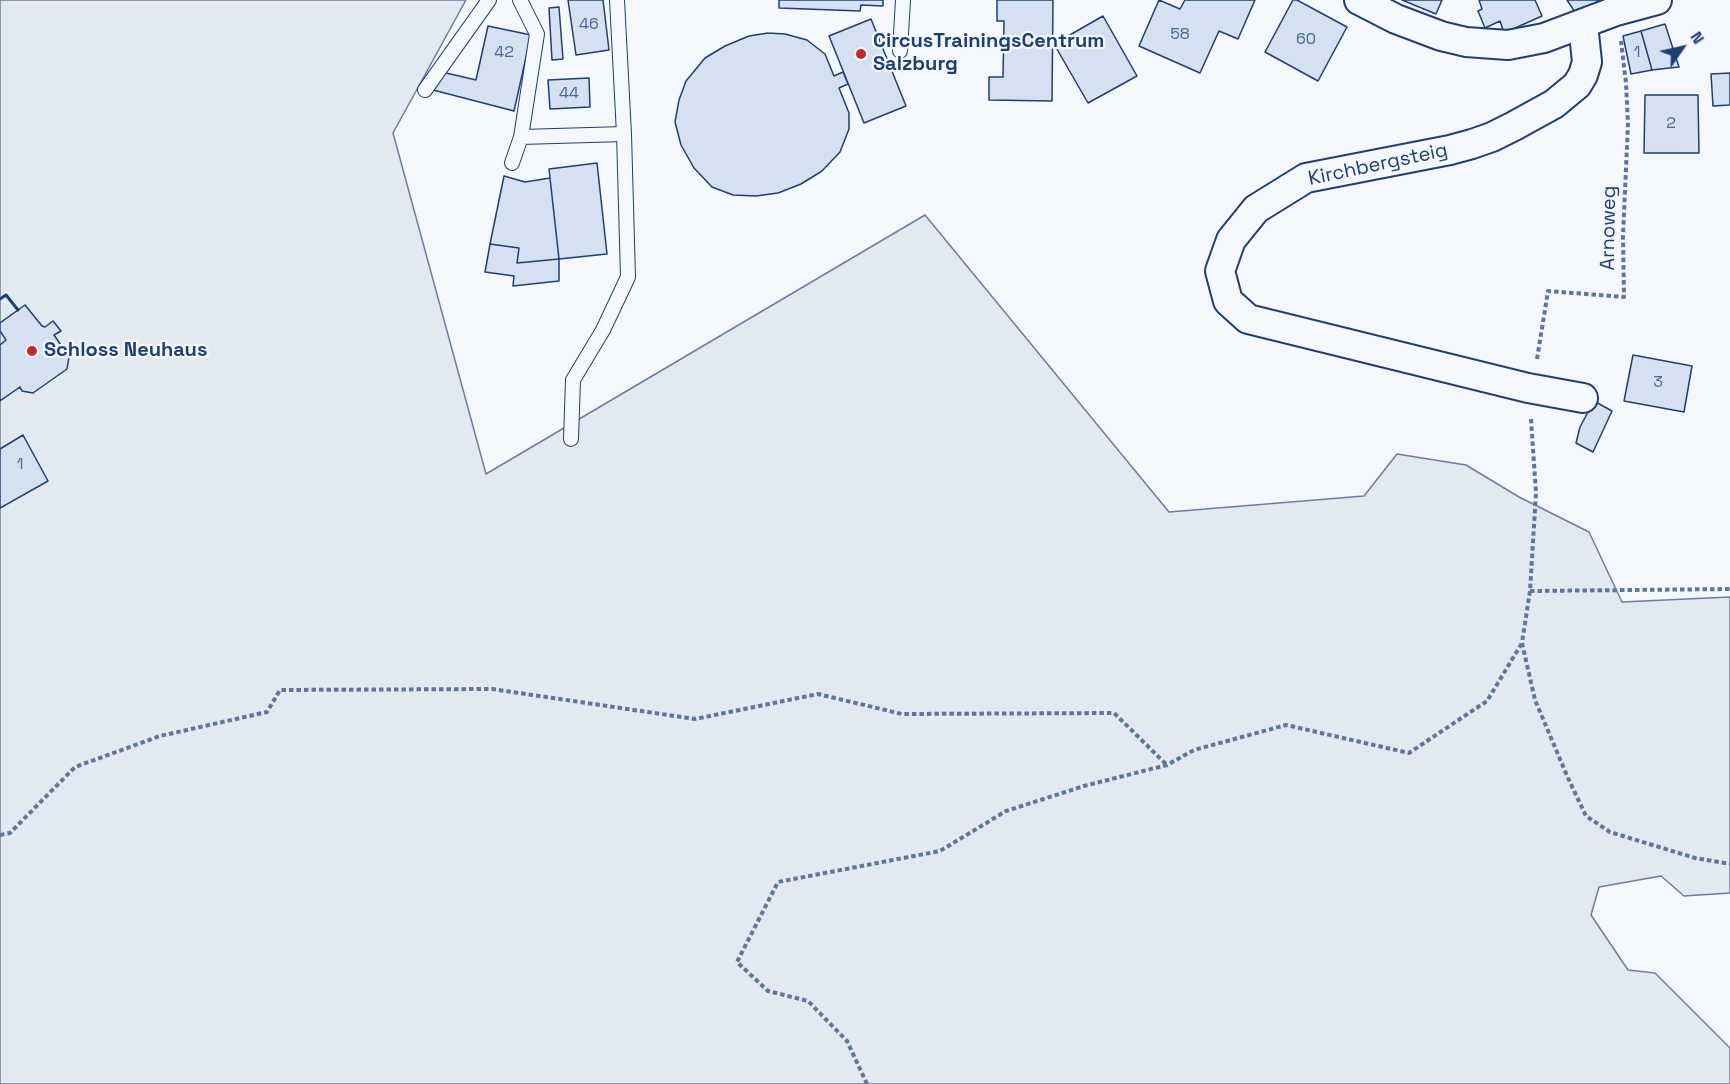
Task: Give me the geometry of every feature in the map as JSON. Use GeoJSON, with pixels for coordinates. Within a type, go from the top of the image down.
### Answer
{"type":"FeatureCollection","features":[{"type":"Feature","properties":{"kind":"street"},"geometry":{"type":"LineString","coordinates":[[1359,0],[1419,29],[1441,36],[1478,43],[1508,45],[1524,43],[1616,11],[1656,0]]}},
{"type":"Feature","properties":{"kind":"street","name":"Kirchbergsteig"},"geometry":{"type":"LineString","coordinates":[[1582,398],[1528,388],[1248,319],[1228,301],[1220,271],[1232,240],[1256,209],[1306,178],[1472,144],[1492,137],[1554,104],[1577,86],[1583,75],[1587,62],[1583,24]]}},
{"type":"Feature","properties":{"kind":"lane"},"geometry":{"type":"LineString","coordinates":[[425,90],[489,0]]}},
{"type":"Feature","properties":{"kind":"lane"},"geometry":{"type":"LineString","coordinates":[[512,163],[521,136],[537,34],[520,0]]}},
{"type":"Feature","properties":{"kind":"lane"},"geometry":{"type":"LineString","coordinates":[[572,439],[573,380],[603,330],[628,277],[617,0]]}},
{"type":"Feature","properties":{"kind":"lane"},"geometry":{"type":"LineString","coordinates":[[900,51],[903,0]]}},
{"type":"Feature","properties":{"kind":"lane"},"geometry":{"type":"LineString","coordinates":[[521,136],[624,134]]}},
{"type":"Feature","properties":{"kind":"path","name":"Arnoweg"},"geometry":{"type":"LineString","coordinates":[[1539,350],[1548,291],[1624,297],[1623,236],[1628,124],[1627,93],[1620,37]]}},
{"type":"Feature","properties":{"kind":"path"},"geometry":{"type":"LineString","coordinates":[[1528,388],[1536,493],[1530,591],[1522,643],[1534,700],[1587,816],[1610,832],[1695,858],[1730,864]]}},
{"type":"Feature","properties":{"kind":"path"},"geometry":{"type":"LineString","coordinates":[[1530,591],[1730,589]]}},
{"type":"Feature","properties":{"kind":"path"},"geometry":{"type":"LineString","coordinates":[[867,1084],[847,1041],[808,1001],[768,991],[737,962],[778,882],[940,851],[1006,811],[1084,786],[1167,765],[1194,750],[1286,725],[1408,753],[1487,701],[1522,643]]}},
{"type":"Feature","properties":{"kind":"path"},"geometry":{"type":"LineString","coordinates":[[0,835],[10,833],[75,767],[160,736],[267,712],[280,690],[492,689],[695,719],[818,694],[902,714],[1114,713],[1167,765]]}},
{"type":"Feature","properties":{"kind":"shaded area"},"geometry":{"type":"Polygon","coordinates":[[[0,0],[466,0],[393,133],[486,474],[925,215],[1169,512],[1364,496],[1397,454],[1466,465],[1519,497],[1589,532],[1622,602],[1730,597],[1730,893],[1684,896],[1661,876],[1599,887],[1591,915],[1628,970],[1655,973],[1730,1048],[1730,1084],[0,1084],[0,0]]]}},
{"type":"Feature","properties":{"kind":"building"},"geometry":{"type":"Polygon","coordinates":[[[568,0],[603,0],[609,50],[576,55],[568,0]]]}},
{"type":"Feature","properties":{"kind":"building"},"geometry":{"type":"Polygon","coordinates":[[[779,0],[883,0],[883,6],[861,5],[860,11],[779,8],[779,0]]]}},
{"type":"Feature","properties":{"kind":"building"},"geometry":{"type":"Polygon","coordinates":[[[997,0],[1053,0],[1052,101],[989,100],[989,77],[1003,77],[1004,21],[997,21],[997,0]]]}},
{"type":"Feature","properties":{"kind":"building"},"geometry":{"type":"Polygon","coordinates":[[[1159,0],[1180,9],[1185,0],[1255,0],[1238,39],[1219,31],[1200,73],[1139,46],[1159,0]]]}},
{"type":"Feature","properties":{"kind":"building"},"geometry":{"type":"Polygon","coordinates":[[[1293,0],[1347,27],[1318,81],[1265,52],[1293,0]]]}},
{"type":"Feature","properties":{"kind":"building"},"geometry":{"type":"Polygon","coordinates":[[[1402,0],[1442,0],[1436,14],[1402,0]]]}},
{"type":"Feature","properties":{"kind":"building"},"geometry":{"type":"Polygon","coordinates":[[[1479,0],[1535,0],[1542,16],[1504,33],[1500,21],[1485,28],[1478,11],[1482,9],[1479,0]]]}},
{"type":"Feature","properties":{"kind":"building"},"geometry":{"type":"Polygon","coordinates":[[[1567,0],[1600,0],[1577,15],[1567,0]]]}},
{"type":"Feature","properties":{"kind":"building"},"geometry":{"type":"Polygon","coordinates":[[[559,7],[563,59],[552,60],[549,8],[559,7]]]}},
{"type":"Feature","properties":{"kind":"building"},"geometry":{"type":"Polygon","coordinates":[[[1103,16],[1137,76],[1088,103],[1054,44],[1103,16]]]}},
{"type":"Feature","properties":{"kind":"building","name":"CircusTrainingsCentrum Salzburg"},"geometry":{"type":"Polygon","coordinates":[[[871,19],[906,106],[864,123],[829,36],[871,19]]]}},
{"type":"Feature","properties":{"kind":"building"},"geometry":{"type":"Polygon","coordinates":[[[1665,24],[1679,67],[1652,70],[1641,31],[1665,24]]]}},
{"type":"Feature","properties":{"kind":"building"},"geometry":{"type":"Polygon","coordinates":[[[488,26],[531,35],[514,111],[433,90],[442,72],[476,80],[488,26]]]}},
{"type":"Feature","properties":{"kind":"building"},"geometry":{"type":"Polygon","coordinates":[[[1641,31],[1652,70],[1631,74],[1623,36],[1641,31]]]}},
{"type":"Feature","properties":{"kind":"building"},"geometry":{"type":"Polygon","coordinates":[[[768,33],[785,34],[807,40],[825,54],[834,76],[843,72],[848,84],[839,88],[849,113],[849,129],[840,152],[822,171],[801,184],[778,193],[756,196],[733,195],[712,187],[694,168],[681,145],[675,122],[679,100],[686,81],[705,58],[749,36],[768,33]]]}},
{"type":"Feature","properties":{"kind":"building"},"geometry":{"type":"Polygon","coordinates":[[[1730,73],[1730,105],[1713,106],[1711,74],[1730,73]]]}},
{"type":"Feature","properties":{"kind":"building"},"geometry":{"type":"Polygon","coordinates":[[[589,78],[590,107],[550,109],[548,80],[589,78]]]}},
{"type":"Feature","properties":{"kind":"building"},"geometry":{"type":"Polygon","coordinates":[[[1645,95],[1698,95],[1699,153],[1644,153],[1645,95]]]}},
{"type":"Feature","properties":{"kind":"building"},"geometry":{"type":"Polygon","coordinates":[[[597,163],[607,254],[559,259],[549,169],[597,163]]]}},
{"type":"Feature","properties":{"kind":"building"},"geometry":{"type":"Polygon","coordinates":[[[504,176],[525,182],[550,178],[559,259],[517,263],[519,248],[490,244],[504,176]]]}},
{"type":"Feature","properties":{"kind":"building"},"geometry":{"type":"Polygon","coordinates":[[[490,244],[519,248],[517,263],[559,259],[559,281],[513,286],[514,276],[485,272],[490,244]]]}},
{"type":"Feature","properties":{"kind":"building","name":"Schloss Neuhaus"},"geometry":{"type":"Polygon","coordinates":[[[25,305],[42,326],[45,327],[53,321],[61,331],[54,335],[69,357],[67,369],[33,393],[22,391],[20,387],[0,401],[0,345],[6,340],[0,331],[0,323],[25,305]]]}},
{"type":"Feature","properties":{"kind":"building"},"geometry":{"type":"Polygon","coordinates":[[[1633,355],[1692,366],[1684,412],[1624,401],[1633,355]]]}},
{"type":"Feature","properties":{"kind":"building"},"geometry":{"type":"Polygon","coordinates":[[[1594,401],[1612,411],[1593,452],[1576,443],[1580,427],[1594,401]]]}},
{"type":"Feature","properties":{"kind":"building"},"geometry":{"type":"Polygon","coordinates":[[[23,435],[48,481],[0,508],[0,449],[23,435]]]}},
{"type":"Feature","properties":{"kind":"wall"},"geometry":{"type":"LineString","coordinates":[[0,299],[6,295],[18,310]]}},
{"type":"Feature","properties":{"kind":"place","name":"CircusTrainingsCentrum Salzburg"},"geometry":{"type":"Point","coordinates":[861,54]}},
{"type":"Feature","properties":{"kind":"place","name":"Schloss Neuhaus"},"geometry":{"type":"Point","coordinates":[32,351]}}]}
